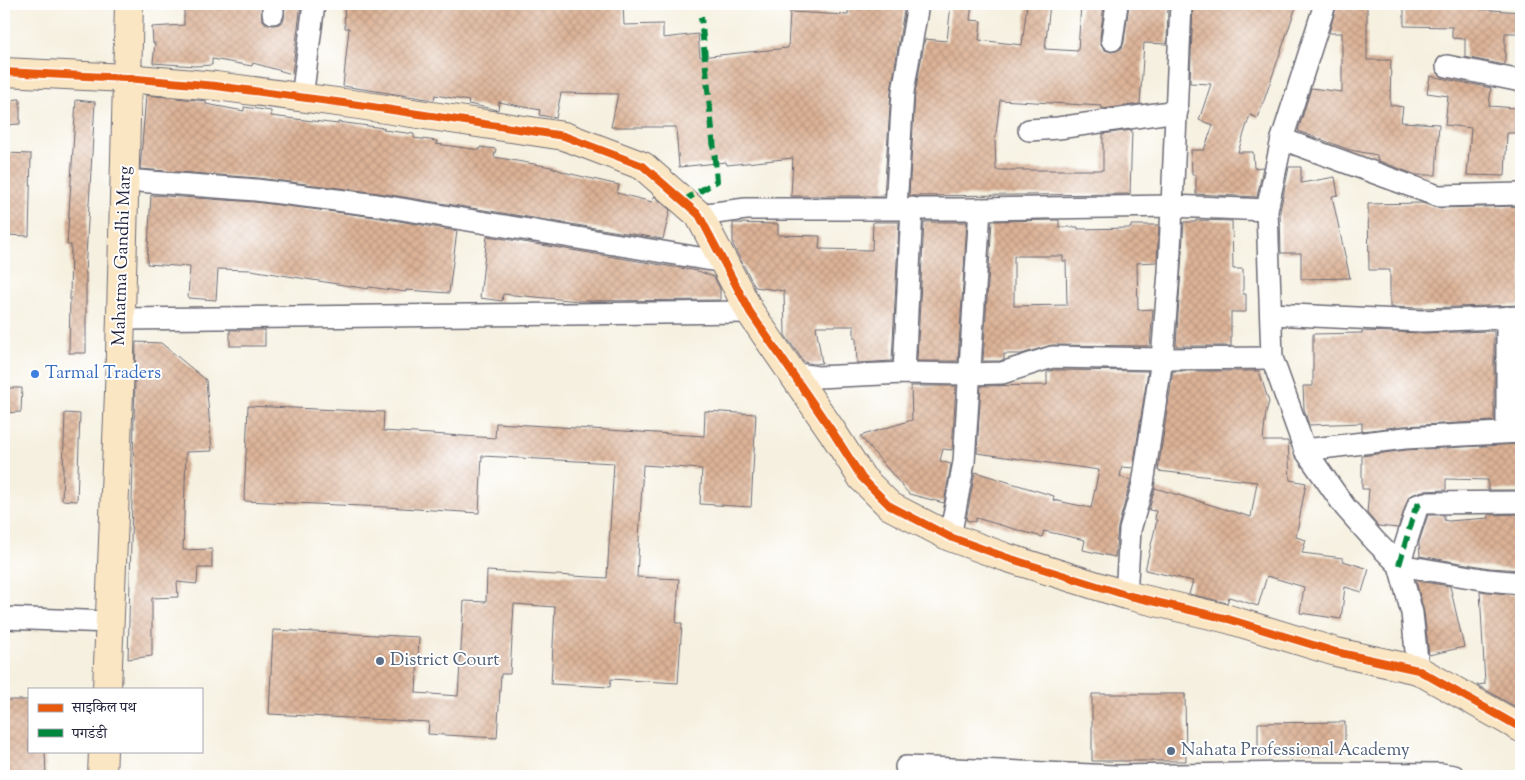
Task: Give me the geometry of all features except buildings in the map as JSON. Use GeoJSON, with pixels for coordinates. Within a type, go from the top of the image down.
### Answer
{"type":"FeatureCollection","features":[{"type":"Feature","properties":{"kind":"street","name":"Mahatma Gandhi Marg"},"geometry":{"type":"LineString","coordinates":[[107,688],[121,318],[129,4]]}},
{"type":"Feature","properties":{"kind":"street"},"geometry":{"type":"LineString","coordinates":[[302,98],[314,4]]}},
{"type":"Feature","properties":{"kind":"street"},"geometry":{"type":"LineString","coordinates":[[904,373],[903,92],[918,4]]}},
{"type":"Feature","properties":{"kind":"street"},"geometry":{"type":"LineString","coordinates":[[1112,40],[1117,4]]}},
{"type":"Feature","properties":{"kind":"street"},"geometry":{"type":"LineString","coordinates":[[1126,595],[1130,530],[1143,484],[1162,360],[1169,272],[1181,4]]}},
{"type":"Feature","properties":{"kind":"street"},"geometry":{"type":"LineString","coordinates":[[1325,4],[1282,139],[1268,210],[1272,358],[1305,450],[1345,507],[1374,541],[1399,565],[1412,613],[1418,670]]}},
{"type":"Feature","properties":{"kind":"street"},"geometry":{"type":"LineString","coordinates":[[1447,66],[1521,80]]}},
{"type":"Feature","properties":{"kind":"street"},"geometry":{"type":"LineString","coordinates":[[4,72],[126,78],[216,86],[564,136],[643,166],[699,215],[750,312],[862,478],[890,506],[950,537],[1005,557],[1126,595],[1228,619],[1336,652],[1418,670],[1521,727]]}},
{"type":"Feature","properties":{"kind":"street"},"geometry":{"type":"LineString","coordinates":[[1029,130],[1058,128],[1177,111]]}},
{"type":"Feature","properties":{"kind":"street"},"geometry":{"type":"LineString","coordinates":[[1282,139],[1438,196],[1521,194]]}},
{"type":"Feature","properties":{"kind":"street"},"geometry":{"type":"LineString","coordinates":[[125,180],[256,190],[377,205],[724,262]]}},
{"type":"Feature","properties":{"kind":"street"},"geometry":{"type":"LineString","coordinates":[[699,215],[746,209],[980,209],[1172,206],[1268,210]]}},
{"type":"Feature","properties":{"kind":"street"},"geometry":{"type":"LineString","coordinates":[[950,537],[964,462],[980,209]]}},
{"type":"Feature","properties":{"kind":"street"},"geometry":{"type":"LineString","coordinates":[[121,318],[750,312]]}},
{"type":"Feature","properties":{"kind":"street"},"geometry":{"type":"LineString","coordinates":[[1271,314],[1420,320],[1514,317],[1514,432],[1405,438],[1305,450]]}},
{"type":"Feature","properties":{"kind":"street"},"geometry":{"type":"LineString","coordinates":[[791,373],[817,377],[904,373],[1002,373],[1052,357],[1162,360],[1272,358]]}},
{"type":"Feature","properties":{"kind":"street"},"geometry":{"type":"LineString","coordinates":[[1399,565],[1418,505],[1425,503],[1521,502]]}},
{"type":"Feature","properties":{"kind":"street"},"geometry":{"type":"LineString","coordinates":[[1399,565],[1488,580],[1521,583]]}},
{"type":"Feature","properties":{"kind":"street"},"geometry":{"type":"LineString","coordinates":[[4,618],[110,622]]}},
{"type":"Feature","properties":{"kind":"street"},"geometry":{"type":"LineString","coordinates":[[102,776],[103,752]]}},
{"type":"Feature","properties":{"kind":"street"},"geometry":{"type":"LineString","coordinates":[[906,767],[1117,776],[1441,774],[1454,776]]}},
{"type":"Feature","properties":{"kind":"marked path"},"geometry":{"type":"LineString","coordinates":[[683,201],[717,181],[701,17]]}},
{"type":"Feature","properties":{"kind":"marked path"},"geometry":{"type":"LineString","coordinates":[[1399,565],[1415,510],[1418,505],[1425,503]]}},
{"type":"Feature","properties":{"kind":"cycle path"},"geometry":{"type":"LineString","coordinates":[[4,72],[126,78],[216,86],[359,105],[564,136],[643,166],[699,215],[750,312],[862,478],[890,506],[950,537],[1005,557],[1126,595],[1228,619],[1336,652],[1418,670],[1521,728]]}},
{"type":"Feature","properties":{"kind":"place","name":"Tarmal Traders"},"geometry":{"type":"Point","coordinates":[35,374]}},
{"type":"Feature","properties":{"kind":"place","name":"District Court"},"geometry":{"type":"Point","coordinates":[380,661]}},
{"type":"Feature","properties":{"kind":"place","name":"Nahata Professional Academy"},"geometry":{"type":"Point","coordinates":[1171,751]}}]}
